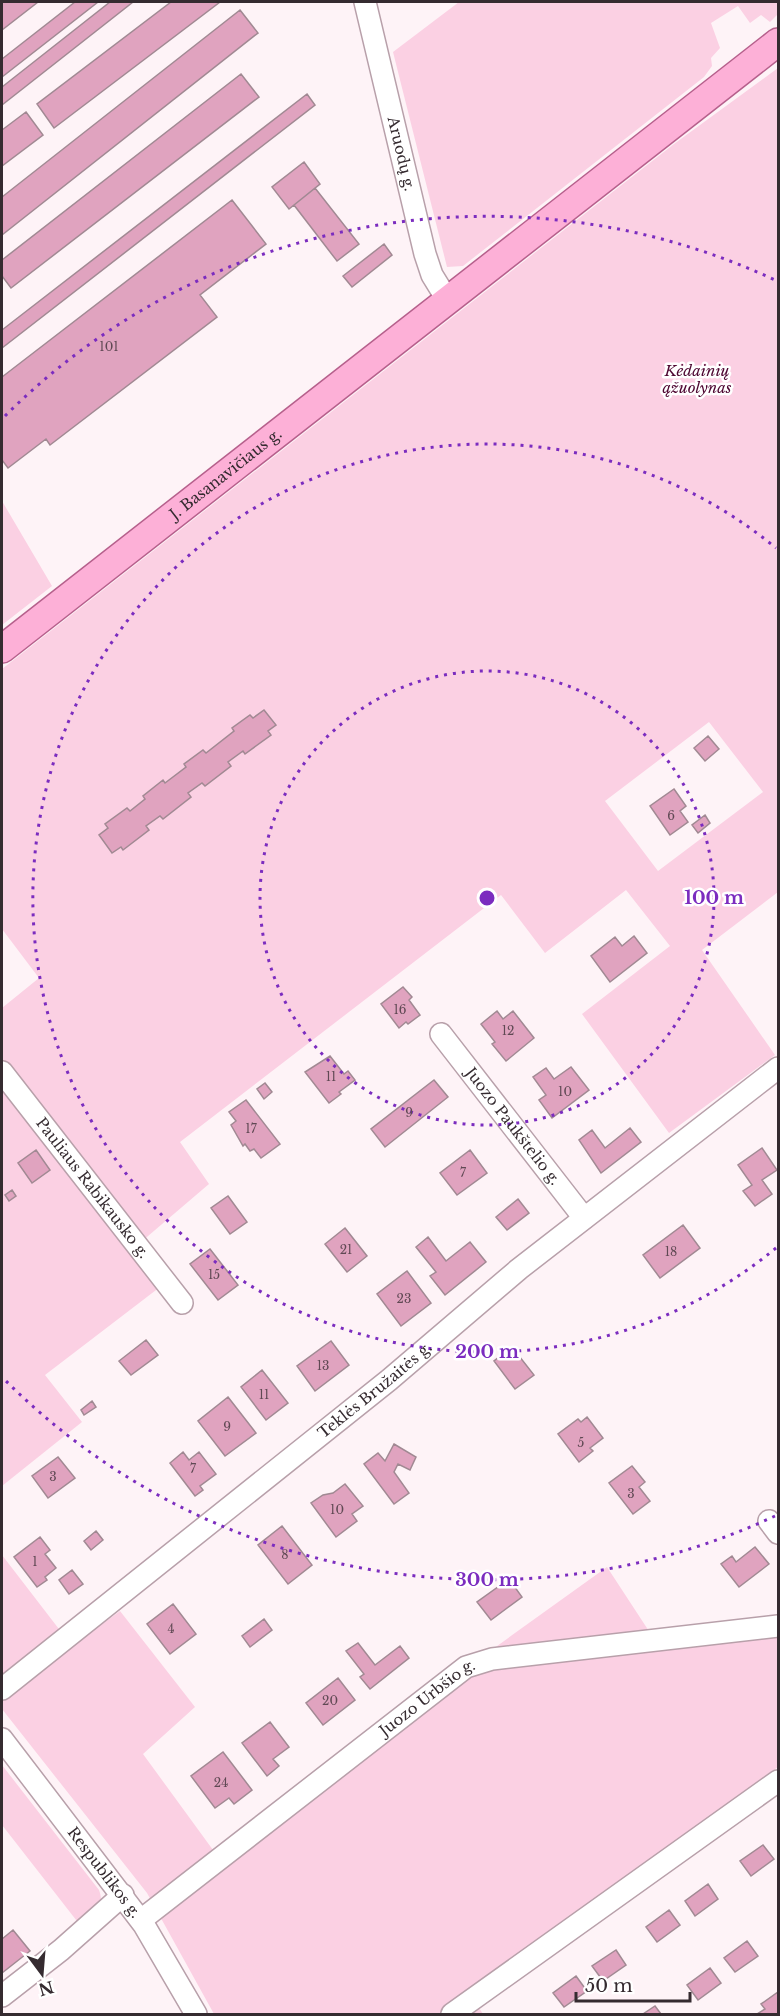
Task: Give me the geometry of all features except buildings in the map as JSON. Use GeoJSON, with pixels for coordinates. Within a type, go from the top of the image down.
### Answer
{"type":"FeatureCollection","features":[{"type":"Feature","properties":{"kind":"main road","name":"J. Basanavičiaus g."},"geometry":{"type":"LineString","coordinates":[[2,649],[778,42]]}},
{"type":"Feature","properties":{"kind":"street","name":"Aruodų g."},"geometry":{"type":"LineString","coordinates":[[365,2],[425,254],[432,274],[448,301]]}},
{"type":"Feature","properties":{"kind":"street","name":"Juozo Paukštelio g."},"geometry":{"type":"LineString","coordinates":[[441,1034],[584,1218]]}},
{"type":"Feature","properties":{"kind":"street","name":"Teklės Bružaitės g."},"geometry":{"type":"LineString","coordinates":[[2,1689],[389,1380],[501,1284],[778,1068]]}},
{"type":"Feature","properties":{"kind":"street","name":"Pauliaus Rabikausko g."},"geometry":{"type":"LineString","coordinates":[[2,1072],[182,1304]]}},
{"type":"Feature","properties":{"kind":"street","name":"Juozo Urbšio g."},"geometry":{"type":"LineString","coordinates":[[141,1920],[466,1667],[492,1659],[778,1626]]}},
{"type":"Feature","properties":{"kind":"street","name":"Respublikos g."},"geometry":{"type":"LineString","coordinates":[[2,1739],[141,1920],[196,2014]]}},
{"type":"Feature","properties":{"kind":"street"},"geometry":{"type":"LineString","coordinates":[[452,2014],[778,1781]]}},
{"type":"Feature","properties":{"kind":"street"},"geometry":{"type":"LineString","coordinates":[[2,1996],[62,1950],[123,1895]]}},
{"type":"Feature","properties":{"kind":"green space"},"geometry":{"type":"Polygon","coordinates":[[[459,2],[778,2],[778,14],[770,22],[761,15],[750,23],[738,6],[711,23],[720,48],[711,58],[712,66],[704,77],[463,266],[447,267],[393,52],[459,2]]]}},
{"type":"Feature","properties":{"kind":"green space","name":"Kėdainių ąžuolynas"},"geometry":{"type":"Polygon","coordinates":[[[778,68],[778,892],[702,950],[775,1055],[669,1133],[582,1014],[670,946],[626,890],[545,953],[501,895],[180,1142],[209,1184],[141,1242],[160,1287],[45,1375],[82,1422],[2,1486],[2,1008],[39,978],[2,929],[2,669],[674,144],[778,68]],[[709,722],[605,801],[658,871],[763,792],[709,722]]]}},
{"type":"Feature","properties":{"kind":"green space"},"geometry":{"type":"Polygon","coordinates":[[[2,501],[52,586],[2,625],[2,501]]]}},
{"type":"Feature","properties":{"kind":"green space"},"geometry":{"type":"Polygon","coordinates":[[[2,1555],[72,1646],[120,1611],[195,1707],[143,1754],[213,1850],[607,1567],[660,1648],[778,1635],[778,1767],[467,1990],[483,2014],[214,2014],[147,1893],[2,1709],[2,1555]]]}},
{"type":"Feature","properties":{"kind":"green space"},"geometry":{"type":"Polygon","coordinates":[[[2,1765],[99,1890],[101,1902],[97,1910],[80,1925],[2,1825],[2,1765]]]}}]}
